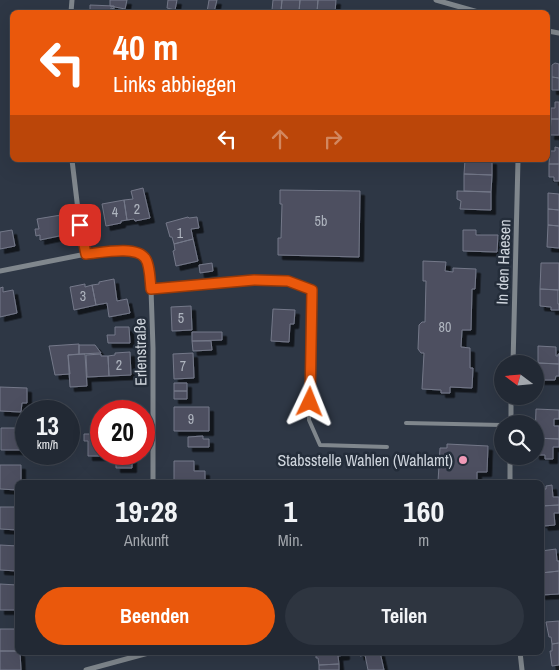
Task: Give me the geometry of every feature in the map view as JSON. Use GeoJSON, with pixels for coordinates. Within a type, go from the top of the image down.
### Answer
{"type":"FeatureCollection","features":[{"type":"Feature","properties":{"kind":"street"},"geometry":{"type":"LineString","coordinates":[[436,0],[471,10]]}},
{"type":"Feature","properties":{"kind":"street"},"geometry":{"type":"LineString","coordinates":[[0,271],[86,254],[72,162]]}},
{"type":"Feature","properties":{"kind":"street","name":"In den Haesen"},"geometry":{"type":"LineString","coordinates":[[512,355],[518,162]]}},
{"type":"Feature","properties":{"kind":"street","name":"Erlenstraße"},"geometry":{"type":"LineString","coordinates":[[86,254],[129,250],[141,253],[147,260],[151,289],[153,348],[153,480]]}},
{"type":"Feature","properties":{"kind":"street"},"geometry":{"type":"LineString","coordinates":[[510,465],[510,480]]}},
{"type":"Feature","properties":{"kind":"street"},"geometry":{"type":"LineString","coordinates":[[86,670],[141,655]]}},
{"type":"Feature","properties":{"kind":"street"},"geometry":{"type":"LineString","coordinates":[[520,655],[522,670]]}},
{"type":"Feature","properties":{"kind":"lane"},"geometry":{"type":"LineString","coordinates":[[151,289],[254,280],[288,281],[312,290],[309,420],[320,445],[387,447]]}},
{"type":"Feature","properties":{"kind":"lane"},"geometry":{"type":"LineString","coordinates":[[406,422],[494,425]]}},
{"type":"Feature","properties":{"kind":"building"},"geometry":{"type":"Polygon","coordinates":[[[110,0],[127,0],[125,9],[110,6],[110,0]]]}},
{"type":"Feature","properties":{"kind":"building"},"geometry":{"type":"Polygon","coordinates":[[[168,0],[177,0],[175,10],[167,8],[168,0]]]}},
{"type":"Feature","properties":{"kind":"building"},"geometry":{"type":"Polygon","coordinates":[[[209,0],[217,0],[214,10],[207,10],[209,0]]]}},
{"type":"Feature","properties":{"kind":"building"},"geometry":{"type":"Polygon","coordinates":[[[273,0],[282,0],[281,10],[272,10],[273,0]]]}},
{"type":"Feature","properties":{"kind":"building"},"geometry":{"type":"Polygon","coordinates":[[[282,0],[300,0],[299,10],[281,10],[282,0]]]}},
{"type":"Feature","properties":{"kind":"building"},"geometry":{"type":"Polygon","coordinates":[[[300,0],[318,0],[317,10],[299,10],[300,0]]]}},
{"type":"Feature","properties":{"kind":"building"},"geometry":{"type":"Polygon","coordinates":[[[318,0],[336,0],[335,10],[317,10],[318,0]]]}},
{"type":"Feature","properties":{"kind":"building"},"geometry":{"type":"Polygon","coordinates":[[[90,5],[114,6],[114,9],[111,8],[110,10],[90,10],[90,5]]]}},
{"type":"Feature","properties":{"kind":"building"},"geometry":{"type":"Polygon","coordinates":[[[555,63],[559,64],[559,78],[552,77],[552,65],[555,63]]]}},
{"type":"Feature","properties":{"kind":"building"},"geometry":{"type":"Polygon","coordinates":[[[552,77],[559,78],[559,90],[552,90],[552,77]]]}},
{"type":"Feature","properties":{"kind":"building"},"geometry":{"type":"Polygon","coordinates":[[[555,102],[559,102],[559,119],[551,119],[551,108],[555,108],[555,102]]]}},
{"type":"Feature","properties":{"kind":"building"},"geometry":{"type":"Polygon","coordinates":[[[551,119],[559,119],[559,135],[550,135],[551,119]]]}},
{"type":"Feature","properties":{"kind":"building"},"geometry":{"type":"Polygon","coordinates":[[[555,147],[559,148],[559,164],[549,164],[550,151],[555,151],[555,147]]]}},
{"type":"Feature","properties":{"kind":"building"},"geometry":{"type":"Polygon","coordinates":[[[465,162],[492,162],[492,175],[464,174],[465,162]]]}},
{"type":"Feature","properties":{"kind":"building"},"geometry":{"type":"Polygon","coordinates":[[[549,164],[559,164],[559,181],[554,181],[554,177],[549,177],[549,164]]]}},
{"type":"Feature","properties":{"kind":"building"},"geometry":{"type":"Polygon","coordinates":[[[464,174],[492,175],[491,192],[464,191],[464,174]]]}},
{"type":"Feature","properties":{"kind":"building"},"geometry":{"type":"Polygon","coordinates":[[[143,188],[150,218],[135,221],[134,219],[127,220],[124,200],[133,199],[131,191],[143,188]]]}},
{"type":"Feature","properties":{"kind":"building"},"geometry":{"type":"Polygon","coordinates":[[[280,190],[360,191],[359,257],[278,255],[278,238],[281,238],[282,204],[280,204],[280,190]]]}},
{"type":"Feature","properties":{"kind":"building"},"geometry":{"type":"Polygon","coordinates":[[[457,191],[491,192],[491,210],[460,209],[461,201],[457,199],[457,191]]]}},
{"type":"Feature","properties":{"kind":"building"},"geometry":{"type":"Polygon","coordinates":[[[548,193],[559,194],[559,210],[548,209],[548,193]]]}},
{"type":"Feature","properties":{"kind":"building"},"geometry":{"type":"Polygon","coordinates":[[[124,200],[127,220],[106,226],[102,204],[124,200]]]}},
{"type":"Feature","properties":{"kind":"building"},"geometry":{"type":"Polygon","coordinates":[[[548,209],[559,210],[559,226],[548,225],[548,209]]]}},
{"type":"Feature","properties":{"kind":"building"},"geometry":{"type":"Polygon","coordinates":[[[61,215],[64,235],[40,240],[40,235],[36,236],[35,229],[39,229],[37,219],[61,215]]]}},
{"type":"Feature","properties":{"kind":"building"},"geometry":{"type":"Polygon","coordinates":[[[188,217],[197,217],[199,228],[191,229],[193,239],[174,244],[166,223],[188,217]]]}},
{"type":"Feature","properties":{"kind":"building"},"geometry":{"type":"Polygon","coordinates":[[[548,225],[559,226],[559,248],[547,247],[548,225]]]}},
{"type":"Feature","properties":{"kind":"building"},"geometry":{"type":"Polygon","coordinates":[[[12,230],[15,246],[0,249],[0,232],[12,230]]]}},
{"type":"Feature","properties":{"kind":"building"},"geometry":{"type":"Polygon","coordinates":[[[463,230],[476,230],[476,235],[498,235],[497,252],[463,251],[463,230]]]}},
{"type":"Feature","properties":{"kind":"building"},"geometry":{"type":"Polygon","coordinates":[[[193,239],[198,261],[176,266],[173,251],[175,250],[174,244],[193,239]]]}},
{"type":"Feature","properties":{"kind":"building"},"geometry":{"type":"Polygon","coordinates":[[[423,261],[446,262],[445,271],[453,272],[453,268],[476,269],[475,289],[472,289],[471,330],[462,330],[461,347],[470,348],[470,368],[473,368],[472,388],[450,387],[450,393],[441,393],[441,390],[422,389],[424,353],[421,353],[418,349],[419,325],[425,322],[426,281],[423,281],[423,261]]]}},
{"type":"Feature","properties":{"kind":"building"},"geometry":{"type":"Polygon","coordinates":[[[212,263],[213,271],[200,273],[199,265],[212,263]]]}},
{"type":"Feature","properties":{"kind":"building"},"geometry":{"type":"Polygon","coordinates":[[[541,263],[559,263],[559,290],[540,289],[541,263]]]}},
{"type":"Feature","properties":{"kind":"building"},"geometry":{"type":"Polygon","coordinates":[[[114,279],[117,301],[127,299],[130,313],[109,317],[107,303],[96,305],[92,285],[114,279]]]}},
{"type":"Feature","properties":{"kind":"building"},"geometry":{"type":"Polygon","coordinates":[[[85,284],[85,287],[92,285],[96,305],[74,310],[70,287],[85,284]]]}},
{"type":"Feature","properties":{"kind":"building"},"geometry":{"type":"Polygon","coordinates":[[[3,287],[3,292],[13,290],[17,313],[0,317],[0,288],[3,287]]]}},
{"type":"Feature","properties":{"kind":"building"},"geometry":{"type":"Polygon","coordinates":[[[540,289],[558,290],[559,310],[551,310],[551,307],[540,306],[540,289]]]}},
{"type":"Feature","properties":{"kind":"building"},"geometry":{"type":"Polygon","coordinates":[[[191,306],[192,330],[172,331],[171,307],[191,306]]]}},
{"type":"Feature","properties":{"kind":"building"},"geometry":{"type":"Polygon","coordinates":[[[273,309],[295,310],[294,324],[290,324],[289,342],[271,341],[273,309]]]}},
{"type":"Feature","properties":{"kind":"building"},"geometry":{"type":"Polygon","coordinates":[[[115,327],[129,327],[130,343],[108,343],[107,335],[115,335],[115,327]]]}},
{"type":"Feature","properties":{"kind":"building"},"geometry":{"type":"Polygon","coordinates":[[[192,332],[222,332],[222,340],[192,341],[192,332]]]}},
{"type":"Feature","properties":{"kind":"building"},"geometry":{"type":"Polygon","coordinates":[[[192,341],[211,341],[212,350],[193,351],[192,341]]]}},
{"type":"Feature","properties":{"kind":"building"},"geometry":{"type":"Polygon","coordinates":[[[79,344],[79,354],[68,355],[70,374],[55,375],[49,346],[79,344]]]}},
{"type":"Feature","properties":{"kind":"building"},"geometry":{"type":"Polygon","coordinates":[[[79,345],[95,345],[101,353],[79,354],[79,345]]]}},
{"type":"Feature","properties":{"kind":"building"},"geometry":{"type":"Polygon","coordinates":[[[538,346],[556,347],[556,356],[559,354],[559,364],[544,363],[544,355],[538,355],[538,346]]]}},
{"type":"Feature","properties":{"kind":"building"},"geometry":{"type":"Polygon","coordinates":[[[130,352],[131,375],[109,376],[108,356],[115,355],[115,353],[130,352]]]}},
{"type":"Feature","properties":{"kind":"building"},"geometry":{"type":"Polygon","coordinates":[[[193,353],[194,378],[174,379],[173,354],[193,353]]]}},
{"type":"Feature","properties":{"kind":"building"},"geometry":{"type":"Polygon","coordinates":[[[85,354],[87,386],[70,387],[68,355],[85,354]]]}},
{"type":"Feature","properties":{"kind":"building"},"geometry":{"type":"Polygon","coordinates":[[[101,354],[101,356],[108,356],[109,376],[87,377],[86,355],[101,354]]]}},
{"type":"Feature","properties":{"kind":"building"},"geometry":{"type":"Polygon","coordinates":[[[544,363],[559,364],[559,376],[556,376],[555,380],[544,380],[544,363]]]}},
{"type":"Feature","properties":{"kind":"building"},"geometry":{"type":"Polygon","coordinates":[[[174,383],[187,383],[187,391],[174,391],[174,383]]]}},
{"type":"Feature","properties":{"kind":"building"},"geometry":{"type":"Polygon","coordinates":[[[0,387],[27,388],[27,400],[15,400],[15,412],[0,411],[0,387]]]}},
{"type":"Feature","properties":{"kind":"building"},"geometry":{"type":"Polygon","coordinates":[[[174,391],[187,391],[187,399],[174,399],[174,391]]]}},
{"type":"Feature","properties":{"kind":"building"},"geometry":{"type":"Polygon","coordinates":[[[174,407],[209,407],[209,431],[174,431],[174,407]]]}},
{"type":"Feature","properties":{"kind":"building"},"geometry":{"type":"Polygon","coordinates":[[[536,409],[559,410],[559,419],[554,419],[554,426],[559,426],[559,439],[544,438],[544,415],[536,415],[536,409]]]}},
{"type":"Feature","properties":{"kind":"building"},"geometry":{"type":"Polygon","coordinates":[[[1,428],[15,428],[15,450],[1,450],[1,428]]]}},
{"type":"Feature","properties":{"kind":"building"},"geometry":{"type":"Polygon","coordinates":[[[84,434],[90,434],[90,456],[88,456],[88,441],[84,441],[84,434]]]}},
{"type":"Feature","properties":{"kind":"building"},"geometry":{"type":"Polygon","coordinates":[[[203,436],[203,439],[209,439],[209,447],[188,447],[188,437],[203,436]]]}},
{"type":"Feature","properties":{"kind":"building"},"geometry":{"type":"Polygon","coordinates":[[[544,438],[559,439],[559,447],[553,447],[553,459],[545,459],[544,438]]]}},
{"type":"Feature","properties":{"kind":"building","name":"Stabsstelle Wahlen (Wahlamt)"},"geometry":{"type":"Polygon","coordinates":[[[447,444],[488,446],[487,472],[477,472],[477,480],[438,480],[440,448],[447,448],[447,444]]]}},
{"type":"Feature","properties":{"kind":"building"},"geometry":{"type":"Polygon","coordinates":[[[174,461],[194,461],[194,471],[205,471],[205,480],[174,480],[174,461]]]}},
{"type":"Feature","properties":{"kind":"building"},"geometry":{"type":"Polygon","coordinates":[[[0,465],[21,465],[21,480],[15,480],[15,490],[0,489],[0,465]]]}},
{"type":"Feature","properties":{"kind":"building"},"geometry":{"type":"Polygon","coordinates":[[[116,465],[132,465],[132,468],[116,468],[116,465]]]}},
{"type":"Feature","properties":{"kind":"building"},"geometry":{"type":"Polygon","coordinates":[[[552,485],[553,497],[559,497],[559,505],[544,506],[544,489],[546,489],[546,486],[552,485]]]}},
{"type":"Feature","properties":{"kind":"building"},"geometry":{"type":"Polygon","coordinates":[[[559,505],[559,513],[554,513],[555,525],[544,526],[544,506],[559,505]]]}},
{"type":"Feature","properties":{"kind":"building"},"geometry":{"type":"Polygon","coordinates":[[[0,507],[15,507],[15,530],[0,529],[0,507]]]}},
{"type":"Feature","properties":{"kind":"building"},"geometry":{"type":"Polygon","coordinates":[[[0,545],[15,546],[15,571],[0,570],[0,545]]]}},
{"type":"Feature","properties":{"kind":"building"},"geometry":{"type":"Polygon","coordinates":[[[556,549],[559,571],[544,573],[544,551],[556,549]]]}},
{"type":"Feature","properties":{"kind":"building"},"geometry":{"type":"Polygon","coordinates":[[[559,571],[559,594],[544,595],[544,573],[559,571]]]}},
{"type":"Feature","properties":{"kind":"building"},"geometry":{"type":"Polygon","coordinates":[[[0,584],[15,585],[15,610],[0,610],[0,584]]]}},
{"type":"Feature","properties":{"kind":"building"},"geometry":{"type":"Polygon","coordinates":[[[559,621],[559,643],[552,644],[546,622],[559,621]]]}},
{"type":"Feature","properties":{"kind":"building"},"geometry":{"type":"Polygon","coordinates":[[[0,629],[15,629],[15,651],[0,651],[0,629]]]}},
{"type":"Feature","properties":{"kind":"building"},"geometry":{"type":"Polygon","coordinates":[[[559,643],[559,665],[552,666],[550,651],[552,651],[552,644],[559,643]]]}},
{"type":"Feature","properties":{"kind":"building"},"geometry":{"type":"Polygon","coordinates":[[[0,651],[15,651],[15,655],[20,655],[21,670],[0,670],[0,651]]]}},
{"type":"Feature","properties":{"kind":"building"},"geometry":{"type":"Polygon","coordinates":[[[316,655],[345,655],[338,656],[339,664],[319,665],[318,658],[316,658],[316,655]]]}},
{"type":"Feature","properties":{"kind":"building"},"geometry":{"type":"Polygon","coordinates":[[[365,655],[381,655],[384,670],[368,670],[365,655]]]}},
{"type":"Feature","properties":{"kind":"building"},"geometry":{"type":"Polygon","coordinates":[[[339,664],[339,670],[319,670],[319,665],[339,664]]]}},
{"type":"Feature","properties":{"kind":"place","name":"Stabsstelle Wahlen (Wahlamt)"},"geometry":{"type":"Point","coordinates":[463,460]}},
{"type":"Feature","properties":{"kind":"route"},"geometry":{"type":"LineString","coordinates":[[80,225],[86,254],[129,250],[141,253],[147,260],[151,289],[254,280],[288,281],[312,290],[310,402]]}}]}
